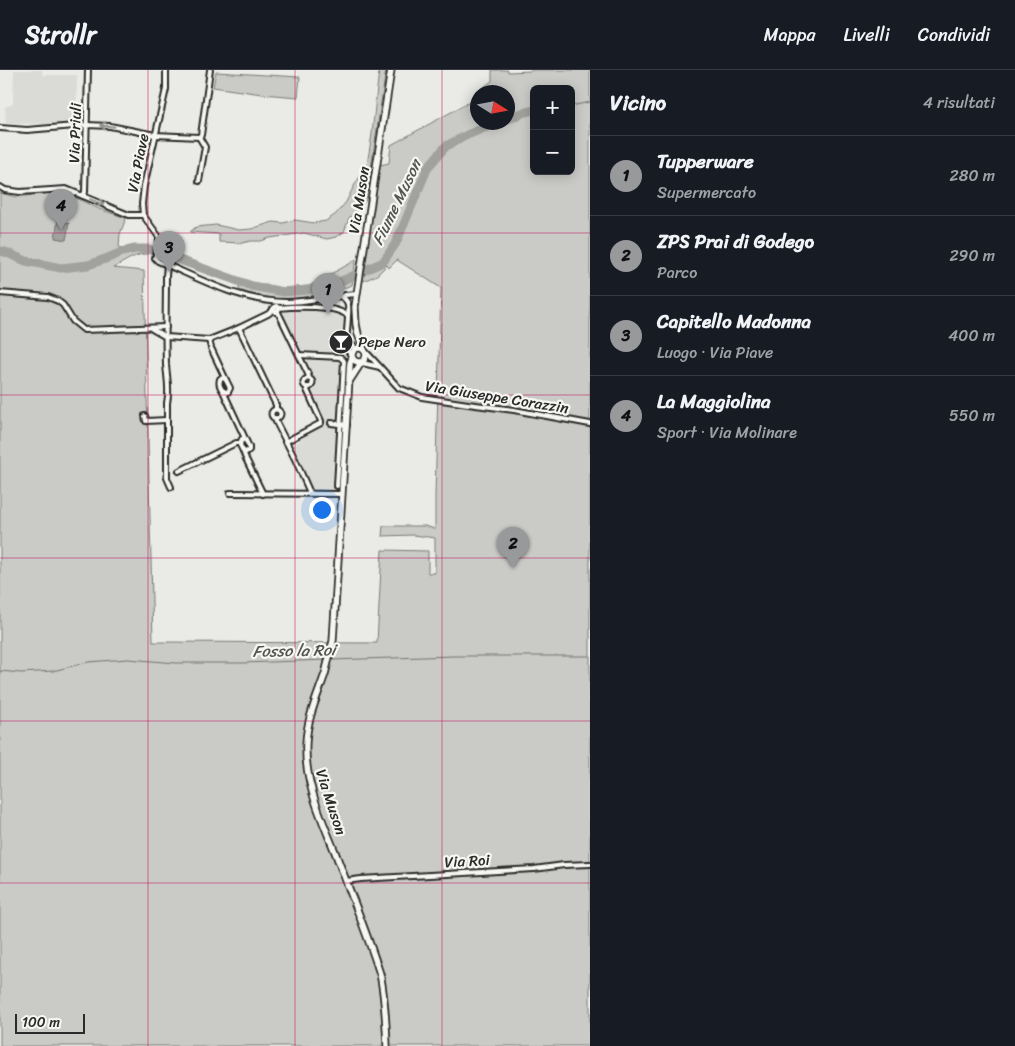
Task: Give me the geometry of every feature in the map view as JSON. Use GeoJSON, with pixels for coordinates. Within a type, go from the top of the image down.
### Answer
{"type":"FeatureCollection","features":[{"type":"Feature","properties":{"kind":"main road","name":"Via Muson"},"geometry":{"type":"LineString","coordinates":[[349,382],[351,376],[366,358],[366,352],[358,334],[355,317],[391,70]]}},
{"type":"Feature","properties":{"kind":"main road","name":"Via Muson"},"geometry":{"type":"LineString","coordinates":[[358,334],[356,349],[353,352],[350,364],[343,425],[341,471],[343,494],[333,641],[328,664],[309,723],[306,744],[307,767],[314,800],[380,974],[387,1046]]}},
{"type":"Feature","properties":{"kind":"main road"},"geometry":{"type":"LineString","coordinates":[[356,349],[361,348],[366,352]]}},
{"type":"Feature","properties":{"kind":"main road"},"geometry":{"type":"LineString","coordinates":[[352,358],[356,362],[362,363]]}},
{"type":"Feature","properties":{"kind":"street","name":"Via Priuli"},"geometry":{"type":"LineString","coordinates":[[83,196],[85,192],[88,70]]}},
{"type":"Feature","properties":{"kind":"street","name":"Via Piave"},"geometry":{"type":"LineString","coordinates":[[166,70],[166,89],[144,186],[142,204],[143,215],[158,237],[159,242],[155,258],[168,265]]}},
{"type":"Feature","properties":{"kind":"street"},"geometry":{"type":"LineString","coordinates":[[199,137],[201,136],[210,70]]}},
{"type":"Feature","properties":{"kind":"street"},"geometry":{"type":"LineString","coordinates":[[0,128],[27,130],[87,124],[110,126],[155,135],[199,137]]}},
{"type":"Feature","properties":{"kind":"street"},"geometry":{"type":"LineString","coordinates":[[199,137],[205,147],[199,181]]}},
{"type":"Feature","properties":{"kind":"street"},"geometry":{"type":"LineString","coordinates":[[0,187],[5,190],[20,192],[62,189],[129,215],[143,215]]}},
{"type":"Feature","properties":{"kind":"street"},"geometry":{"type":"LineString","coordinates":[[171,487],[167,478],[166,420],[169,395],[166,366],[166,276],[168,265],[228,291],[260,300],[296,302],[357,294]]}},
{"type":"Feature","properties":{"kind":"street"},"geometry":{"type":"LineString","coordinates":[[0,293],[48,297],[58,301],[63,305],[73,321],[84,330],[166,328]]}},
{"type":"Feature","properties":{"kind":"street"},"geometry":{"type":"LineString","coordinates":[[342,297],[348,303],[346,345],[348,353],[352,358]]}},
{"type":"Feature","properties":{"kind":"street"},"geometry":{"type":"LineString","coordinates":[[152,329],[166,337],[210,340],[277,310],[294,306],[332,309],[341,311],[348,316]]}},
{"type":"Feature","properties":{"kind":"street"},"geometry":{"type":"LineString","coordinates":[[277,310],[312,381],[311,386],[307,390],[322,422]]}},
{"type":"Feature","properties":{"kind":"street"},"geometry":{"type":"LineString","coordinates":[[239,328],[276,405],[276,410],[272,412],[273,417],[276,418],[276,422],[310,493]]}},
{"type":"Feature","properties":{"kind":"street"},"geometry":{"type":"LineString","coordinates":[[347,339],[356,349]]}},
{"type":"Feature","properties":{"kind":"street"},"geometry":{"type":"LineString","coordinates":[[210,340],[211,348],[224,379],[230,388],[226,398]]}},
{"type":"Feature","properties":{"kind":"street","name":"Via Giuseppe Corazzin"},"geometry":{"type":"LineString","coordinates":[[366,352],[398,388],[422,397],[514,410],[590,424]]}},
{"type":"Feature","properties":{"kind":"street"},"geometry":{"type":"LineString","coordinates":[[286,442],[322,422],[343,425],[344,361],[340,357],[299,355]]}},
{"type":"Feature","properties":{"kind":"street"},"geometry":{"type":"LineString","coordinates":[[362,363],[380,367]]}},
{"type":"Feature","properties":{"kind":"street"},"geometry":{"type":"LineString","coordinates":[[224,379],[219,381],[219,383],[243,440],[249,448],[249,450],[245,451],[246,459],[263,494]]}},
{"type":"Feature","properties":{"kind":"street"},"geometry":{"type":"LineString","coordinates":[[223,391],[228,392]]}},
{"type":"Feature","properties":{"kind":"street"},"geometry":{"type":"LineString","coordinates":[[145,416],[146,420],[166,420]]}},
{"type":"Feature","properties":{"kind":"street"},"geometry":{"type":"LineString","coordinates":[[179,471],[243,440]]}},
{"type":"Feature","properties":{"kind":"street"},"geometry":{"type":"LineString","coordinates":[[337,486],[341,471]]}},
{"type":"Feature","properties":{"kind":"street"},"geometry":{"type":"LineString","coordinates":[[230,493],[343,494]]}},
{"type":"Feature","properties":{"kind":"street","name":"Via Roi"},"geometry":{"type":"LineString","coordinates":[[346,881],[361,878],[534,869],[590,864]]}},
{"type":"Feature","properties":{"kind":"shaded area"},"geometry":{"type":"Polygon","coordinates":[[[14,70],[42,70],[43,75],[77,75],[76,125],[6,123],[5,107],[13,104],[14,70]]]}},
{"type":"Feature","properties":{"kind":"shaded area"},"geometry":{"type":"Polygon","coordinates":[[[379,70],[386,70],[366,200],[349,218],[344,232],[336,237],[327,239],[304,233],[242,243],[219,242],[219,234],[190,232],[196,227],[216,225],[239,230],[251,229],[273,222],[283,223],[295,220],[314,223],[326,221],[336,214],[346,202],[367,165],[379,70]]]}},
{"type":"Feature","properties":{"kind":"shaded area"},"geometry":{"type":"Polygon","coordinates":[[[492,70],[508,70],[508,72],[590,70],[590,1046],[0,1046],[0,193],[16,197],[65,193],[99,209],[126,218],[120,234],[119,247],[131,250],[152,247],[149,254],[135,256],[113,268],[144,271],[153,642],[377,643],[382,550],[428,551],[428,573],[435,573],[435,538],[414,535],[382,536],[383,526],[425,526],[435,530],[441,288],[397,260],[389,268],[387,265],[377,275],[361,282],[380,165],[389,163],[391,145],[470,102],[470,130],[515,130],[515,85],[486,85],[492,81],[492,70]]]}},
{"type":"Feature","properties":{"kind":"shaded area"},"geometry":{"type":"Polygon","coordinates":[[[216,72],[300,77],[298,97],[213,87],[216,72]]]}},
{"type":"Feature","properties":{"kind":"shaded area"},"geometry":{"type":"Polygon","coordinates":[[[58,220],[69,223],[66,240],[55,238],[58,220]]]}},
{"type":"Feature","properties":{"kind":"shaded area"},"geometry":{"type":"Polygon","coordinates":[[[356,259],[352,285],[325,293],[306,298],[278,299],[239,290],[239,282],[257,290],[309,286],[356,259]]]}},
{"type":"Feature","properties":{"kind":"shaded area"},"geometry":{"type":"Polygon","coordinates":[[[288,308],[335,311],[343,313],[347,319],[337,492],[309,494],[293,446],[323,422],[313,391],[317,385],[284,317],[284,312],[288,308]]]}},
{"type":"Feature","properties":{"kind":"waterway"},"geometry":{"type":"LineString","coordinates":[[575,105],[590,102]]}},
{"type":"Feature","properties":{"kind":"waterway","name":"Fiume Muson"},"geometry":{"type":"LineString","coordinates":[[515,116],[530,111]]}},
{"type":"Feature","properties":{"kind":"waterway","name":"Fiume Muson"},"geometry":{"type":"LineString","coordinates":[[0,251],[26,261],[61,268],[88,265],[135,249],[149,249],[252,286],[284,292],[308,290],[337,283],[383,262],[396,243],[428,167],[446,146],[479,130]]}},
{"type":"Feature","properties":{"kind":"waterway","name":"Fosso la Roi"},"geometry":{"type":"LineString","coordinates":[[331,660],[454,656],[590,656]]}},
{"type":"Feature","properties":{"kind":"waterway","name":"Fosso la Roi"},"geometry":{"type":"LineString","coordinates":[[0,671],[21,673],[53,671],[88,662],[128,659],[176,663],[327,660]]}},
{"type":"Feature","properties":{"kind":"place","name":"La Maggiolina"},"geometry":{"type":"Point","coordinates":[61,230]}},
{"type":"Feature","properties":{"kind":"place","name":"Capitello Madonna"},"geometry":{"type":"Point","coordinates":[169,272]}},
{"type":"Feature","properties":{"kind":"place","name":"Tupperware"},"geometry":{"type":"Point","coordinates":[328,314]}},
{"type":"Feature","properties":{"kind":"place","name":"Pepe Nero"},"geometry":{"type":"Point","coordinates":[341,342]}},
{"type":"Feature","properties":{"kind":"place","name":"ZPS Prai di Godego"},"geometry":{"type":"Point","coordinates":[513,568]}}]}
